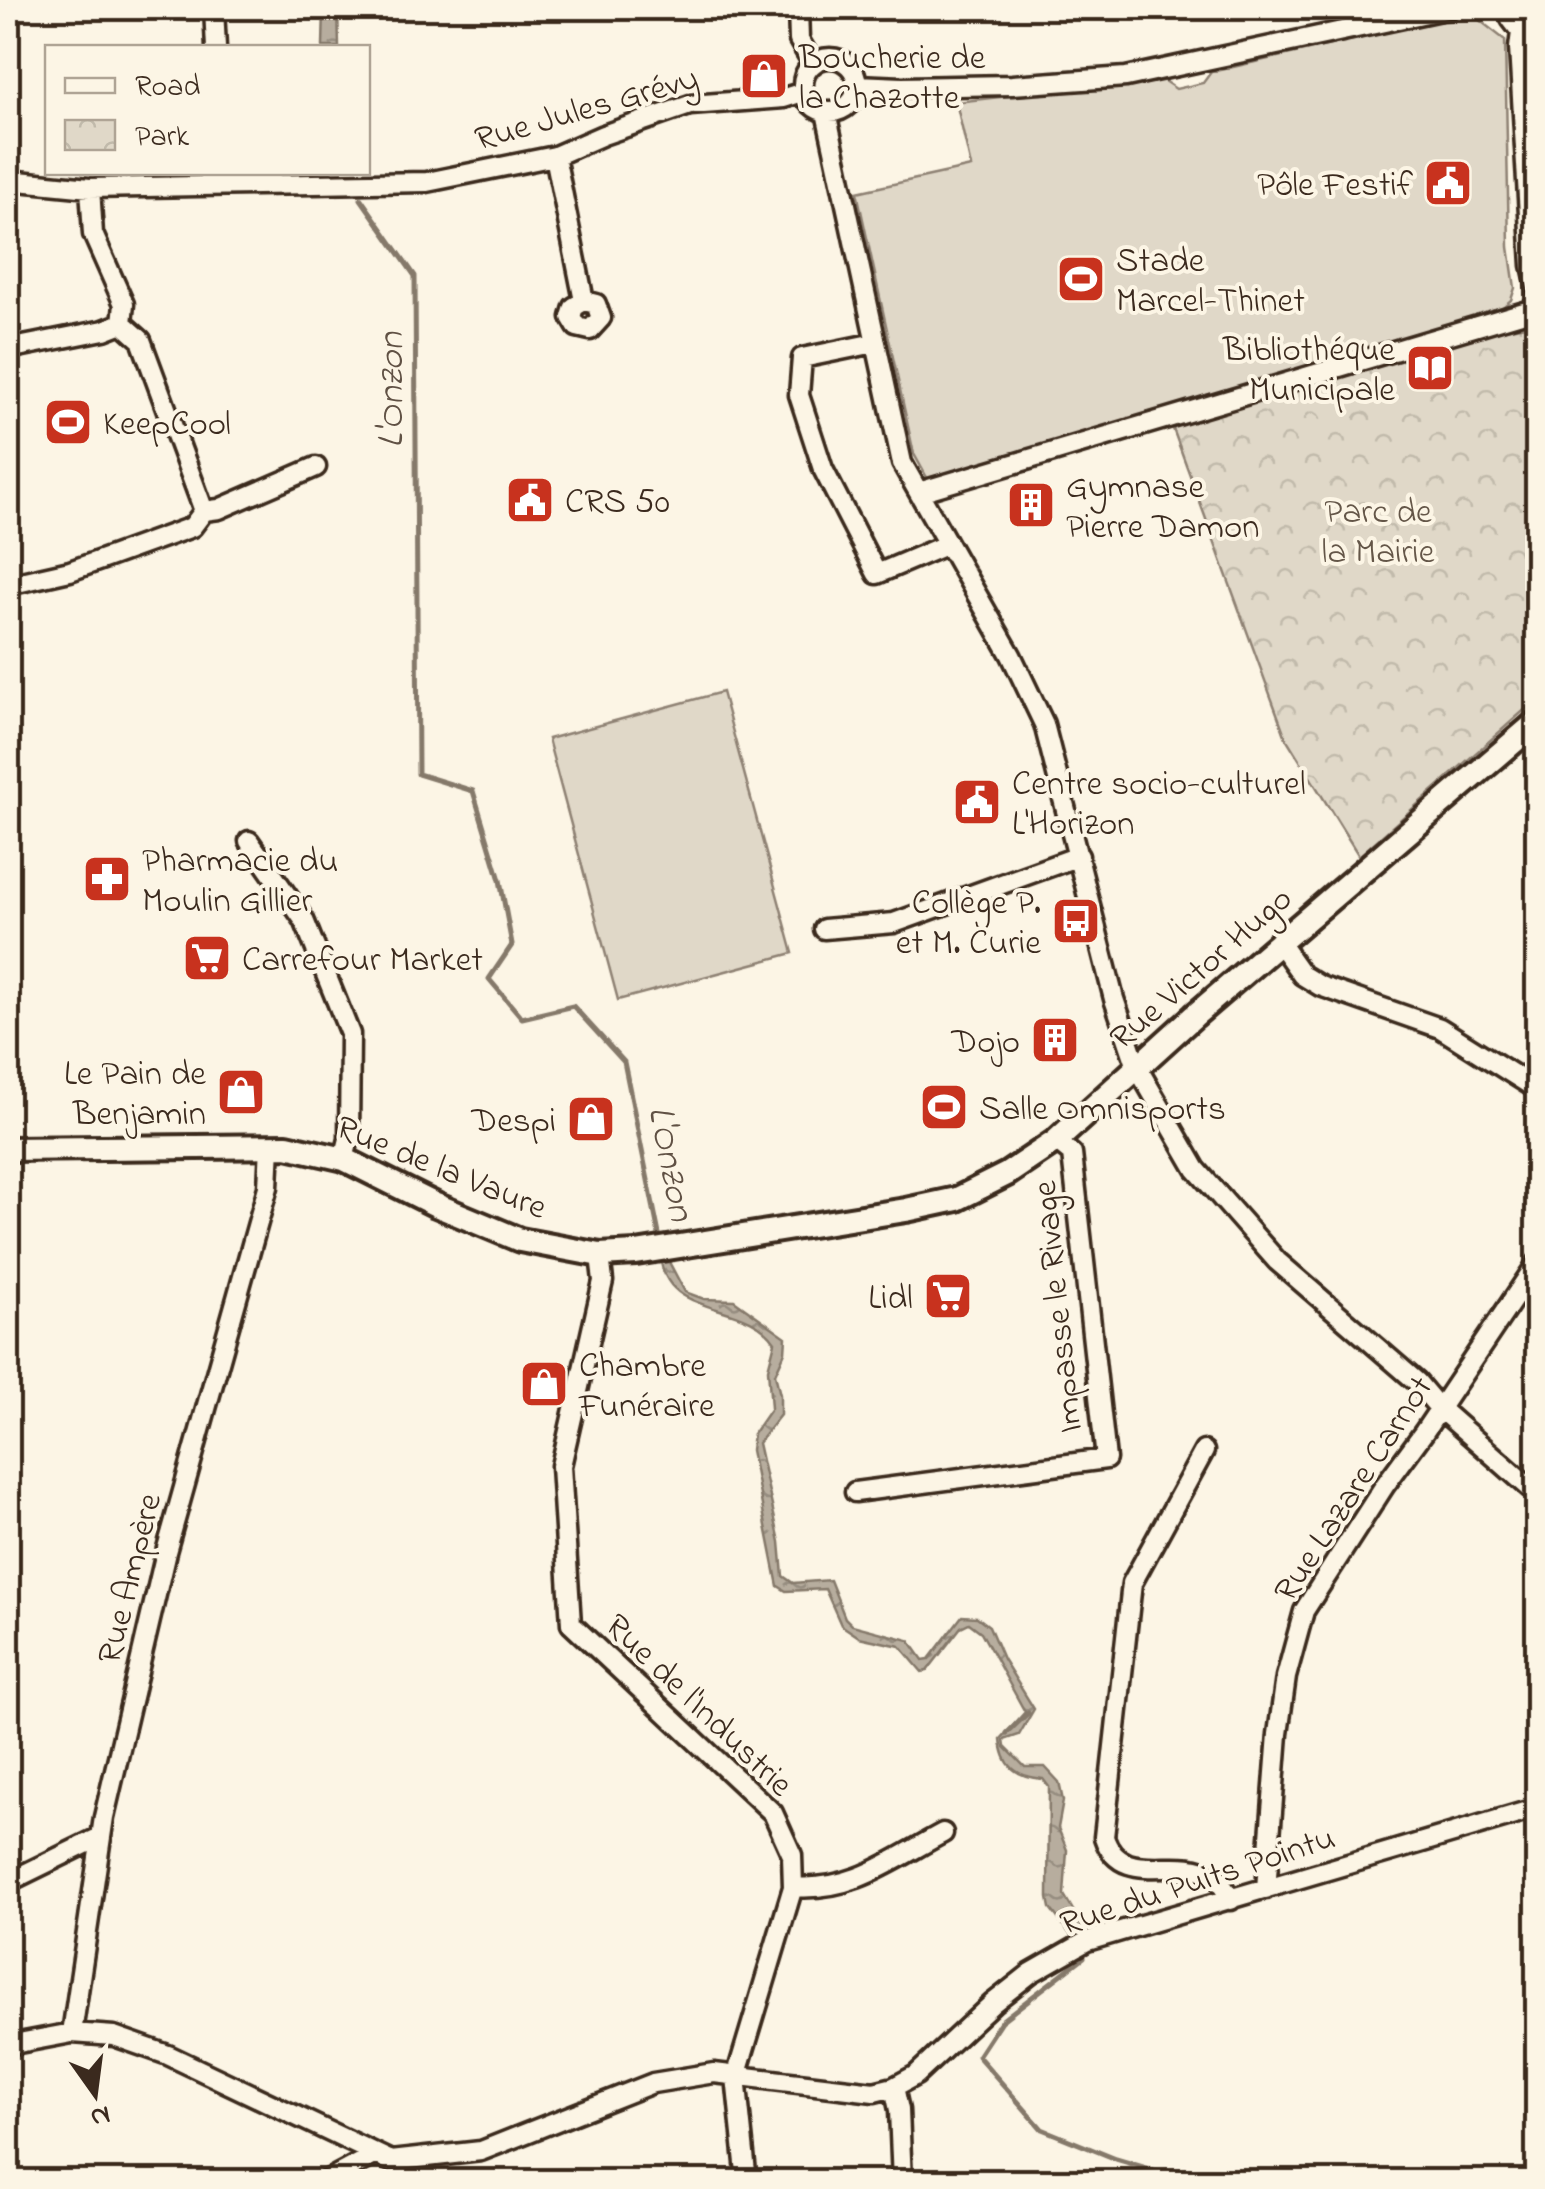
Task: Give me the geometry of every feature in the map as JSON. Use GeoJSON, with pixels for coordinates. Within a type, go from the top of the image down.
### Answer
{"type":"FeatureCollection","features":[{"type":"Feature","properties":{"kind":"main road","name":"Rue Victor Hugo"},"geometry":{"type":"LineString","coordinates":[[644,1252],[906,1210],[957,1199],[1007,1174],[1056,1141],[1136,1067],[1538,721]]}},
{"type":"Feature","properties":{"kind":"main road","name":"Rue de la Vaure"},"geometry":{"type":"LineString","coordinates":[[15,1149],[287,1146],[344,1160],[520,1240],[600,1256],[644,1252]]}},
{"type":"Feature","properties":{"kind":"street"},"geometry":{"type":"LineString","coordinates":[[214,8],[216,45]]}},
{"type":"Feature","properties":{"kind":"street"},"geometry":{"type":"LineString","coordinates":[[798,8],[798,40],[813,64]]}},
{"type":"Feature","properties":{"kind":"street"},"geometry":{"type":"LineString","coordinates":[[857,84],[1012,85],[1126,77],[1450,8]]}},
{"type":"Feature","properties":{"kind":"street"},"geometry":{"type":"LineString","coordinates":[[1512,8],[1513,24],[1529,31],[1519,48],[1538,292]]}},
{"type":"Feature","properties":{"kind":"street"},"geometry":{"type":"LineString","coordinates":[[822,59],[849,66],[857,84],[855,94],[844,108],[826,112],[808,102],[804,92],[806,72],[822,59]]}},
{"type":"Feature","properties":{"kind":"street","name":"Rue Jules Grévy"},"geometry":{"type":"LineString","coordinates":[[14,185],[90,188],[220,179],[427,182],[555,156],[690,104],[784,98],[804,92]]}},
{"type":"Feature","properties":{"kind":"street"},"geometry":{"type":"LineString","coordinates":[[826,112],[902,462],[1032,693],[1044,724],[1114,998],[1136,1067],[1196,1168],[1277,1261],[1417,1382],[1438,1407],[1538,1495]]}},
{"type":"Feature","properties":{"kind":"street"},"geometry":{"type":"LineString","coordinates":[[555,156],[584,302]]}},
{"type":"Feature","properties":{"kind":"street"},"geometry":{"type":"LineString","coordinates":[[90,188],[93,234],[124,304],[122,323]]}},
{"type":"Feature","properties":{"kind":"street"},"geometry":{"type":"LineString","coordinates":[[918,492],[1538,308]]}},
{"type":"Feature","properties":{"kind":"street"},"geometry":{"type":"LineString","coordinates":[[8,349],[122,323]]}},
{"type":"Feature","properties":{"kind":"street"},"geometry":{"type":"LineString","coordinates":[[122,323],[141,340],[204,511]]}},
{"type":"Feature","properties":{"kind":"street"},"geometry":{"type":"LineString","coordinates":[[875,343],[802,358],[799,396],[823,469],[877,574],[948,544]]}},
{"type":"Feature","properties":{"kind":"street"},"geometry":{"type":"LineString","coordinates":[[8,586],[70,571],[192,527],[204,511],[219,509],[316,467]]}},
{"type":"Feature","properties":{"kind":"street"},"geometry":{"type":"LineString","coordinates":[[249,841],[304,920],[350,1034],[349,1139],[344,1160]]}},
{"type":"Feature","properties":{"kind":"street"},"geometry":{"type":"LineString","coordinates":[[824,929],[894,923],[1079,856]]}},
{"type":"Feature","properties":{"kind":"street"},"geometry":{"type":"LineString","coordinates":[[1280,944],[1302,975],[1320,986],[1440,1028],[1538,1090]]}},
{"type":"Feature","properties":{"kind":"street","name":"Impasse le Rivage"},"geometry":{"type":"LineString","coordinates":[[855,1492],[1106,1459],[1072,1154],[1056,1141]]}},
{"type":"Feature","properties":{"kind":"street","name":"Rue Ampère"},"geometry":{"type":"LineString","coordinates":[[72,2034],[100,1837],[166,1552],[268,1187],[270,1145]]}},
{"type":"Feature","properties":{"kind":"street","name":"Rue de l'Industrie"},"geometry":{"type":"LineString","coordinates":[[600,1256],[602,1281],[561,1466],[570,1624],[773,1814],[792,1855],[793,1887],[736,2076]]}},
{"type":"Feature","properties":{"kind":"street","name":"Rue Lazare Carnot"},"geometry":{"type":"LineString","coordinates":[[1266,1889],[1278,1734],[1286,1677],[1304,1612],[1538,1262]]}},
{"type":"Feature","properties":{"kind":"street"},"geometry":{"type":"LineString","coordinates":[[1204,1451],[1132,1582],[1104,1837],[1109,1853],[1123,1862],[1153,1868],[1194,1868],[1210,1874],[1231,1900]]}},
{"type":"Feature","properties":{"kind":"street","name":"Rue du Puits Pointu"},"geometry":{"type":"LineString","coordinates":[[894,2086],[916,2075],[992,2002],[1030,1974],[1088,1941],[1538,1808]]}},
{"type":"Feature","properties":{"kind":"street"},"geometry":{"type":"LineString","coordinates":[[793,1887],[820,1889],[848,1883],[943,1832]]}},
{"type":"Feature","properties":{"kind":"street"},"geometry":{"type":"LineString","coordinates":[[8,1882],[100,1837]]}},
{"type":"Feature","properties":{"kind":"street"},"geometry":{"type":"LineString","coordinates":[[8,2045],[72,2034],[114,2036],[168,2055],[391,2162],[481,2151],[653,2083],[703,2074],[874,2092],[894,2086],[902,2182]]}},
{"type":"Feature","properties":{"kind":"street"},"geometry":{"type":"LineString","coordinates":[[736,2076],[747,2182]]}},
{"type":"Feature","properties":{"kind":"street"},"geometry":{"type":"LineString","coordinates":[[324,2182],[376,2154]]}},
{"type":"Feature","properties":{"kind":"green space"},"geometry":{"type":"Polygon","coordinates":[[[1478,19],[1505,40],[1509,247],[1515,288],[1511,300],[1497,312],[930,483],[914,454],[857,192],[971,167],[956,102],[1161,79],[1176,89],[1203,83],[1211,72],[1432,22],[1478,19]]]}},
{"type":"Feature","properties":{"kind":"green space","name":"Parc de la Mairie"},"geometry":{"type":"Polygon","coordinates":[[[1525,325],[1538,365],[1537,699],[1359,856],[1286,738],[1172,426],[1460,338],[1525,325]]]}},
{"type":"Feature","properties":{"kind":"green space"},"geometry":{"type":"Polygon","coordinates":[[[722,692],[793,953],[618,1000],[548,739],[722,692]]]}},
{"type":"Feature","properties":{"kind":"water"},"geometry":{"type":"Polygon","coordinates":[[[324,8],[338,8],[339,45],[323,45],[324,8]]]}},
{"type":"Feature","properties":{"kind":"water"},"geometry":{"type":"Polygon","coordinates":[[[661,1262],[669,1262],[685,1292],[704,1299],[734,1300],[786,1337],[785,1352],[775,1374],[780,1415],[758,1443],[780,1542],[783,1576],[793,1583],[830,1580],[845,1618],[852,1625],[909,1640],[923,1660],[929,1659],[962,1616],[977,1617],[989,1626],[1003,1659],[1034,1709],[1019,1735],[1004,1740],[1005,1747],[1025,1767],[1045,1767],[1059,1782],[1063,1801],[1058,1828],[1067,1850],[1064,1895],[1085,1931],[1073,1938],[1050,1908],[1049,1787],[1043,1779],[1013,1769],[1005,1757],[1001,1739],[1025,1712],[981,1632],[969,1623],[961,1627],[927,1671],[922,1672],[900,1646],[859,1637],[841,1625],[825,1589],[786,1591],[778,1586],[751,1450],[753,1434],[771,1408],[768,1369],[775,1342],[747,1319],[679,1292],[668,1280],[661,1262]]]}},
{"type":"Feature","properties":{"kind":"waterway","name":"L'Onzon"},"geometry":{"type":"LineString","coordinates":[[361,199],[415,276],[418,774],[473,791],[500,880],[512,945],[489,979],[522,1018],[573,1006],[624,1062],[661,1244]]}},
{"type":"Feature","properties":{"kind":"waterway","name":"L'Onzon"},"geometry":{"type":"LineString","coordinates":[[1007,1733],[1028,1713]]}},
{"type":"Feature","properties":{"kind":"waterway","name":"L'Onzon"},"geometry":{"type":"LineString","coordinates":[[1084,1957],[1001,2021],[978,2056],[1042,2129],[1116,2159],[1170,2175],[1170,2182]]}},
{"type":"Feature","properties":{"kind":"place","name":"Boucherie de la Chazotte"},"geometry":{"type":"Point","coordinates":[764,76]}},
{"type":"Feature","properties":{"kind":"place","name":"Pôle Festif"},"geometry":{"type":"Point","coordinates":[1448,183]}},
{"type":"Feature","properties":{"kind":"place","name":"Stade Marcel-Thinet"},"geometry":{"type":"Point","coordinates":[1081,279]}},
{"type":"Feature","properties":{"kind":"place","name":"Bibliothéque Municipale"},"geometry":{"type":"Point","coordinates":[1430,368]}},
{"type":"Feature","properties":{"kind":"place","name":"KeepCool"},"geometry":{"type":"Point","coordinates":[68,422]}},
{"type":"Feature","properties":{"kind":"place","name":"CRS 50"},"geometry":{"type":"Point","coordinates":[530,500]}},
{"type":"Feature","properties":{"kind":"place","name":"Gymnase Pierre Damon"},"geometry":{"type":"Point","coordinates":[1031,505]}},
{"type":"Feature","properties":{"kind":"place","name":"Centre socio-culturel L'Horizon"},"geometry":{"type":"Point","coordinates":[977,802]}},
{"type":"Feature","properties":{"kind":"place","name":"Pharmacie du Moulin Gillier"},"geometry":{"type":"Point","coordinates":[107,879]}},
{"type":"Feature","properties":{"kind":"place","name":"Collège P. et M. Curie"},"geometry":{"type":"Point","coordinates":[1076,921]}},
{"type":"Feature","properties":{"kind":"place","name":"Carrefour Market"},"geometry":{"type":"Point","coordinates":[207,958]}},
{"type":"Feature","properties":{"kind":"place","name":"Dojo"},"geometry":{"type":"Point","coordinates":[1055,1040]}},
{"type":"Feature","properties":{"kind":"place","name":"Le Pain de Benjamin"},"geometry":{"type":"Point","coordinates":[241,1092]}},
{"type":"Feature","properties":{"kind":"place","name":"Salle Omnisports"},"geometry":{"type":"Point","coordinates":[944,1107]}},
{"type":"Feature","properties":{"kind":"place","name":"Despi"},"geometry":{"type":"Point","coordinates":[591,1119]}},
{"type":"Feature","properties":{"kind":"place","name":"Lidl"},"geometry":{"type":"Point","coordinates":[948,1296]}},
{"type":"Feature","properties":{"kind":"place","name":"Chambre Funéraire"},"geometry":{"type":"Point","coordinates":[544,1384]}}]}
